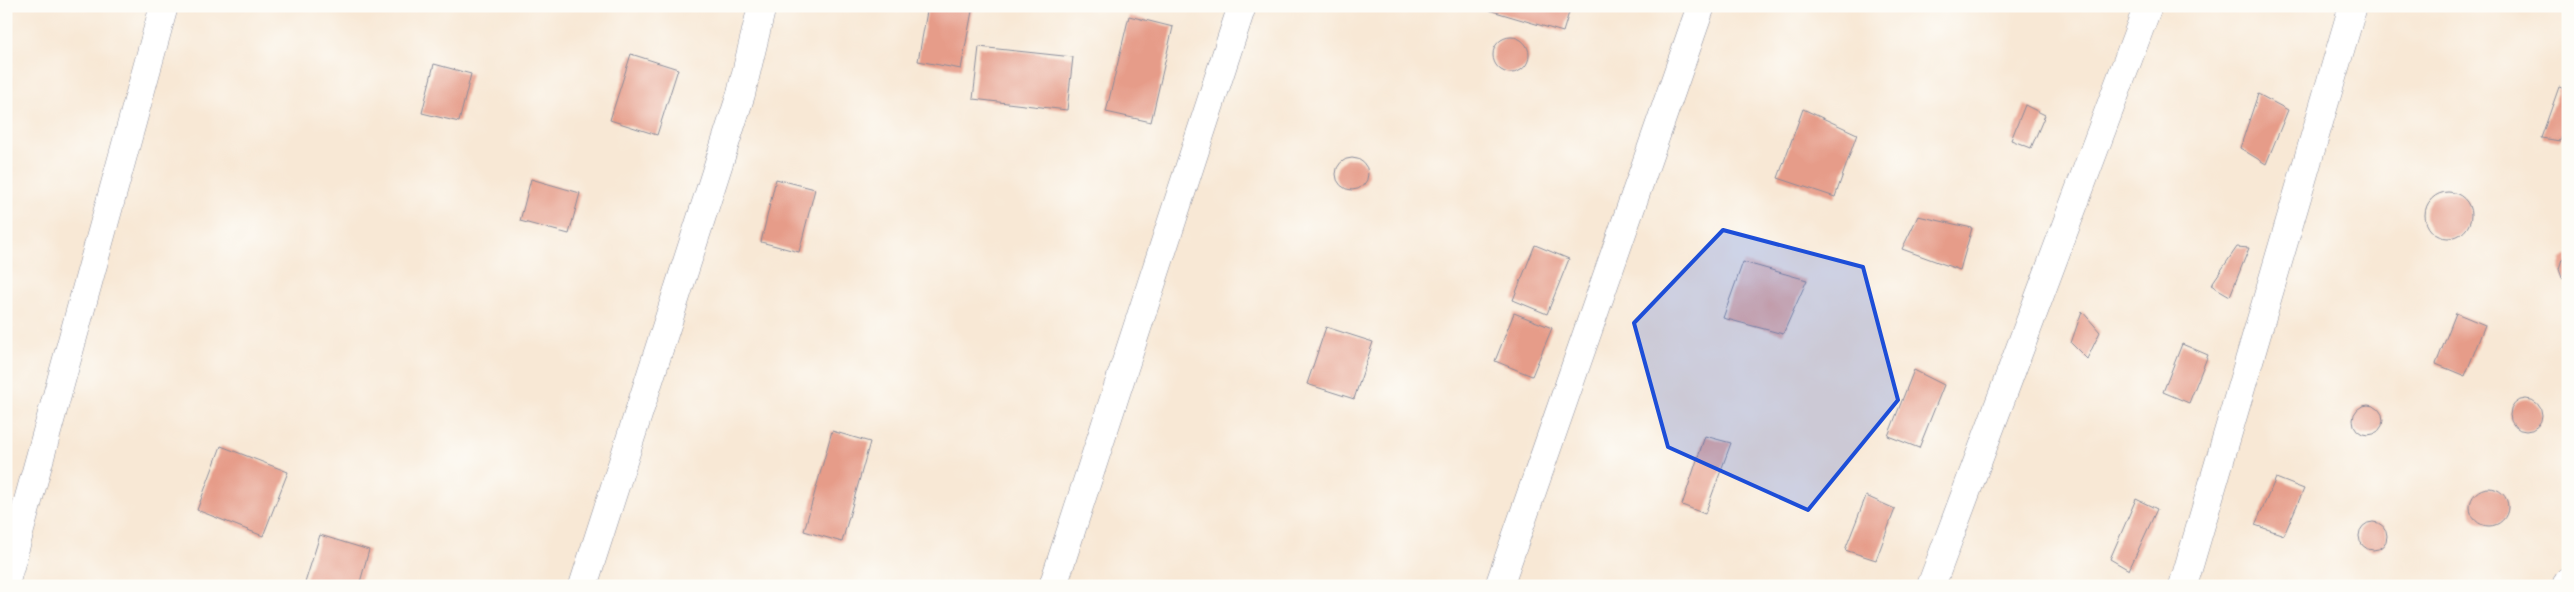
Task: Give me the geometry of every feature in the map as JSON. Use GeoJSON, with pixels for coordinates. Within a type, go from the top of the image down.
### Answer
{"type":"FeatureCollection","features":[{"type":"Feature","properties":{"kind":"street"},"geometry":{"type":"LineString","coordinates":[[6,581],[164,6]]}},
{"type":"Feature","properties":{"kind":"street"},"geometry":{"type":"LineString","coordinates":[[583,586],[741,94],[762,6]]}},
{"type":"Feature","properties":{"kind":"street"},"geometry":{"type":"LineString","coordinates":[[1053,586],[1242,6]]}},
{"type":"Feature","properties":{"kind":"street"},"geometry":{"type":"LineString","coordinates":[[1499,586],[1701,6]]}},
{"type":"Feature","properties":{"kind":"street"},"geometry":{"type":"LineString","coordinates":[[1931,586],[2148,6]]}},
{"type":"Feature","properties":{"kind":"street"},"geometry":{"type":"LineString","coordinates":[[2183,586],[2354,6]]}},
{"type":"Feature","properties":{"kind":"street"},"geometry":{"type":"LineString","coordinates":[[2566,586],[2568,581]]}},
{"type":"Feature","properties":{"kind":"highlighted area"},"geometry":{"type":"Polygon","coordinates":[[[1723,230],[1863,267],[1898,400],[1808,510],[1668,447],[1634,323],[1723,230]]]}},
{"type":"Feature","properties":{"kind":"building"},"geometry":{"type":"Polygon","coordinates":[[[928,6],[973,6],[961,69],[918,61],[928,6]]]}},
{"type":"Feature","properties":{"kind":"building"},"geometry":{"type":"Polygon","coordinates":[[[1482,6],[1571,6],[1563,32],[1482,8],[1482,6]]]}},
{"type":"Feature","properties":{"kind":"building"},"geometry":{"type":"Polygon","coordinates":[[[1129,16],[1173,27],[1151,122],[1106,112],[1129,16]]]}},
{"type":"Feature","properties":{"kind":"building"},"geometry":{"type":"Polygon","coordinates":[[[1511,37],[1523,43],[1529,55],[1523,67],[1511,73],[1499,67],[1493,55],[1499,43],[1511,37]]]}},
{"type":"Feature","properties":{"kind":"building"},"geometry":{"type":"Polygon","coordinates":[[[979,47],[1073,57],[1067,110],[973,99],[979,47]]]}},
{"type":"Feature","properties":{"kind":"building"},"geometry":{"type":"Polygon","coordinates":[[[631,54],[678,69],[657,135],[610,120],[631,54]]]}},
{"type":"Feature","properties":{"kind":"building"},"geometry":{"type":"Polygon","coordinates":[[[434,64],[471,74],[459,122],[422,113],[434,64]]]}},
{"type":"Feature","properties":{"kind":"building"},"geometry":{"type":"Polygon","coordinates":[[[2559,87],[2568,90],[2568,123],[2560,141],[2541,138],[2559,87]]]}},
{"type":"Feature","properties":{"kind":"building"},"geometry":{"type":"Polygon","coordinates":[[[2258,94],[2288,110],[2266,164],[2240,148],[2258,94]]]}},
{"type":"Feature","properties":{"kind":"building"},"geometry":{"type":"Polygon","coordinates":[[[2025,105],[2045,115],[2031,148],[2011,140],[2025,105]]]}},
{"type":"Feature","properties":{"kind":"building"},"geometry":{"type":"Polygon","coordinates":[[[1803,109],[1857,134],[1835,197],[1778,178],[1803,109]]]}},
{"type":"Feature","properties":{"kind":"building"},"geometry":{"type":"Polygon","coordinates":[[[1352,158],[1364,162],[1368,174],[1364,186],[1352,190],[1340,186],[1336,174],[1340,162],[1352,158]]]}},
{"type":"Feature","properties":{"kind":"building"},"geometry":{"type":"Polygon","coordinates":[[[531,179],[580,193],[569,234],[520,221],[531,179]]]}},
{"type":"Feature","properties":{"kind":"building"},"geometry":{"type":"Polygon","coordinates":[[[776,179],[815,189],[799,252],[761,242],[776,179]]]}},
{"type":"Feature","properties":{"kind":"building"},"geometry":{"type":"Polygon","coordinates":[[[2448,192],[2461,196],[2467,202],[2471,215],[2467,228],[2461,234],[2448,238],[2435,234],[2429,228],[2425,215],[2429,202],[2435,196],[2448,192]]]}},
{"type":"Feature","properties":{"kind":"building"},"geometry":{"type":"Polygon","coordinates":[[[1918,216],[1972,228],[1960,270],[1902,249],[1918,216]]]}},
{"type":"Feature","properties":{"kind":"building"},"geometry":{"type":"Polygon","coordinates":[[[1535,245],[1569,259],[1547,314],[1513,300],[1535,245]]]}},
{"type":"Feature","properties":{"kind":"building"},"geometry":{"type":"Polygon","coordinates":[[[2237,247],[2249,248],[2230,296],[2211,285],[2237,247]]]}},
{"type":"Feature","properties":{"kind":"building"},"geometry":{"type":"Polygon","coordinates":[[[2568,255],[2568,283],[2562,278],[2559,269],[2562,259],[2568,255]]]}},
{"type":"Feature","properties":{"kind":"building"},"geometry":{"type":"Polygon","coordinates":[[[1743,262],[1807,280],[1783,334],[1723,318],[1743,262]]]}},
{"type":"Feature","properties":{"kind":"building"},"geometry":{"type":"Polygon","coordinates":[[[2082,311],[2100,332],[2087,359],[2071,343],[2082,311]]]}},
{"type":"Feature","properties":{"kind":"building"},"geometry":{"type":"Polygon","coordinates":[[[1514,313],[1552,328],[1532,376],[1495,361],[1514,313]]]}},
{"type":"Feature","properties":{"kind":"building"},"geometry":{"type":"Polygon","coordinates":[[[2456,313],[2485,325],[2465,376],[2436,364],[2456,313]]]}},
{"type":"Feature","properties":{"kind":"building"},"geometry":{"type":"Polygon","coordinates":[[[1326,327],[1373,342],[1354,399],[1307,384],[1326,327]]]}},
{"type":"Feature","properties":{"kind":"building"},"geometry":{"type":"Polygon","coordinates":[[[2182,344],[2208,355],[2189,403],[2163,392],[2182,344]]]}},
{"type":"Feature","properties":{"kind":"building"},"geometry":{"type":"Polygon","coordinates":[[[1914,370],[1944,385],[1919,448],[1888,436],[1914,370]]]}},
{"type":"Feature","properties":{"kind":"building"},"geometry":{"type":"Polygon","coordinates":[[[2526,399],[2532,400],[2537,404],[2541,409],[2541,421],[2537,426],[2532,430],[2526,431],[2520,430],[2515,426],[2511,421],[2510,415],[2511,409],[2515,404],[2520,400],[2526,399]]]}},
{"type":"Feature","properties":{"kind":"building"},"geometry":{"type":"Polygon","coordinates":[[[2368,405],[2374,406],[2382,414],[2382,426],[2374,434],[2368,435],[2362,434],[2354,426],[2353,420],[2354,414],[2362,406],[2368,405]]]}},
{"type":"Feature","properties":{"kind":"building"},"geometry":{"type":"Polygon","coordinates":[[[832,431],[870,442],[842,542],[804,531],[832,431]]]}},
{"type":"Feature","properties":{"kind":"building"},"geometry":{"type":"Polygon","coordinates":[[[1705,436],[1731,443],[1705,514],[1682,505],[1705,436]]]}},
{"type":"Feature","properties":{"kind":"building"},"geometry":{"type":"Polygon","coordinates":[[[221,446],[288,472],[263,536],[197,510],[221,446]]]}},
{"type":"Feature","properties":{"kind":"building"},"geometry":{"type":"Polygon","coordinates":[[[2276,478],[2304,489],[2284,535],[2255,525],[2276,478]]]}},
{"type":"Feature","properties":{"kind":"building"},"geometry":{"type":"Polygon","coordinates":[[[2489,488],[2503,493],[2508,507],[2503,521],[2489,526],[2475,521],[2470,507],[2475,493],[2489,488]]]}},
{"type":"Feature","properties":{"kind":"building"},"geometry":{"type":"Polygon","coordinates":[[[1866,496],[1895,509],[1876,560],[1845,550],[1866,496]]]}},
{"type":"Feature","properties":{"kind":"building"},"geometry":{"type":"Polygon","coordinates":[[[2136,499],[2157,509],[2129,570],[2110,559],[2136,499]]]}},
{"type":"Feature","properties":{"kind":"building"},"geometry":{"type":"Polygon","coordinates":[[[2373,522],[2383,526],[2387,536],[2383,546],[2373,550],[2363,546],[2359,536],[2363,526],[2373,522]]]}},
{"type":"Feature","properties":{"kind":"building"},"geometry":{"type":"Polygon","coordinates":[[[320,535],[369,550],[359,586],[304,586],[320,535]]]}}]}
